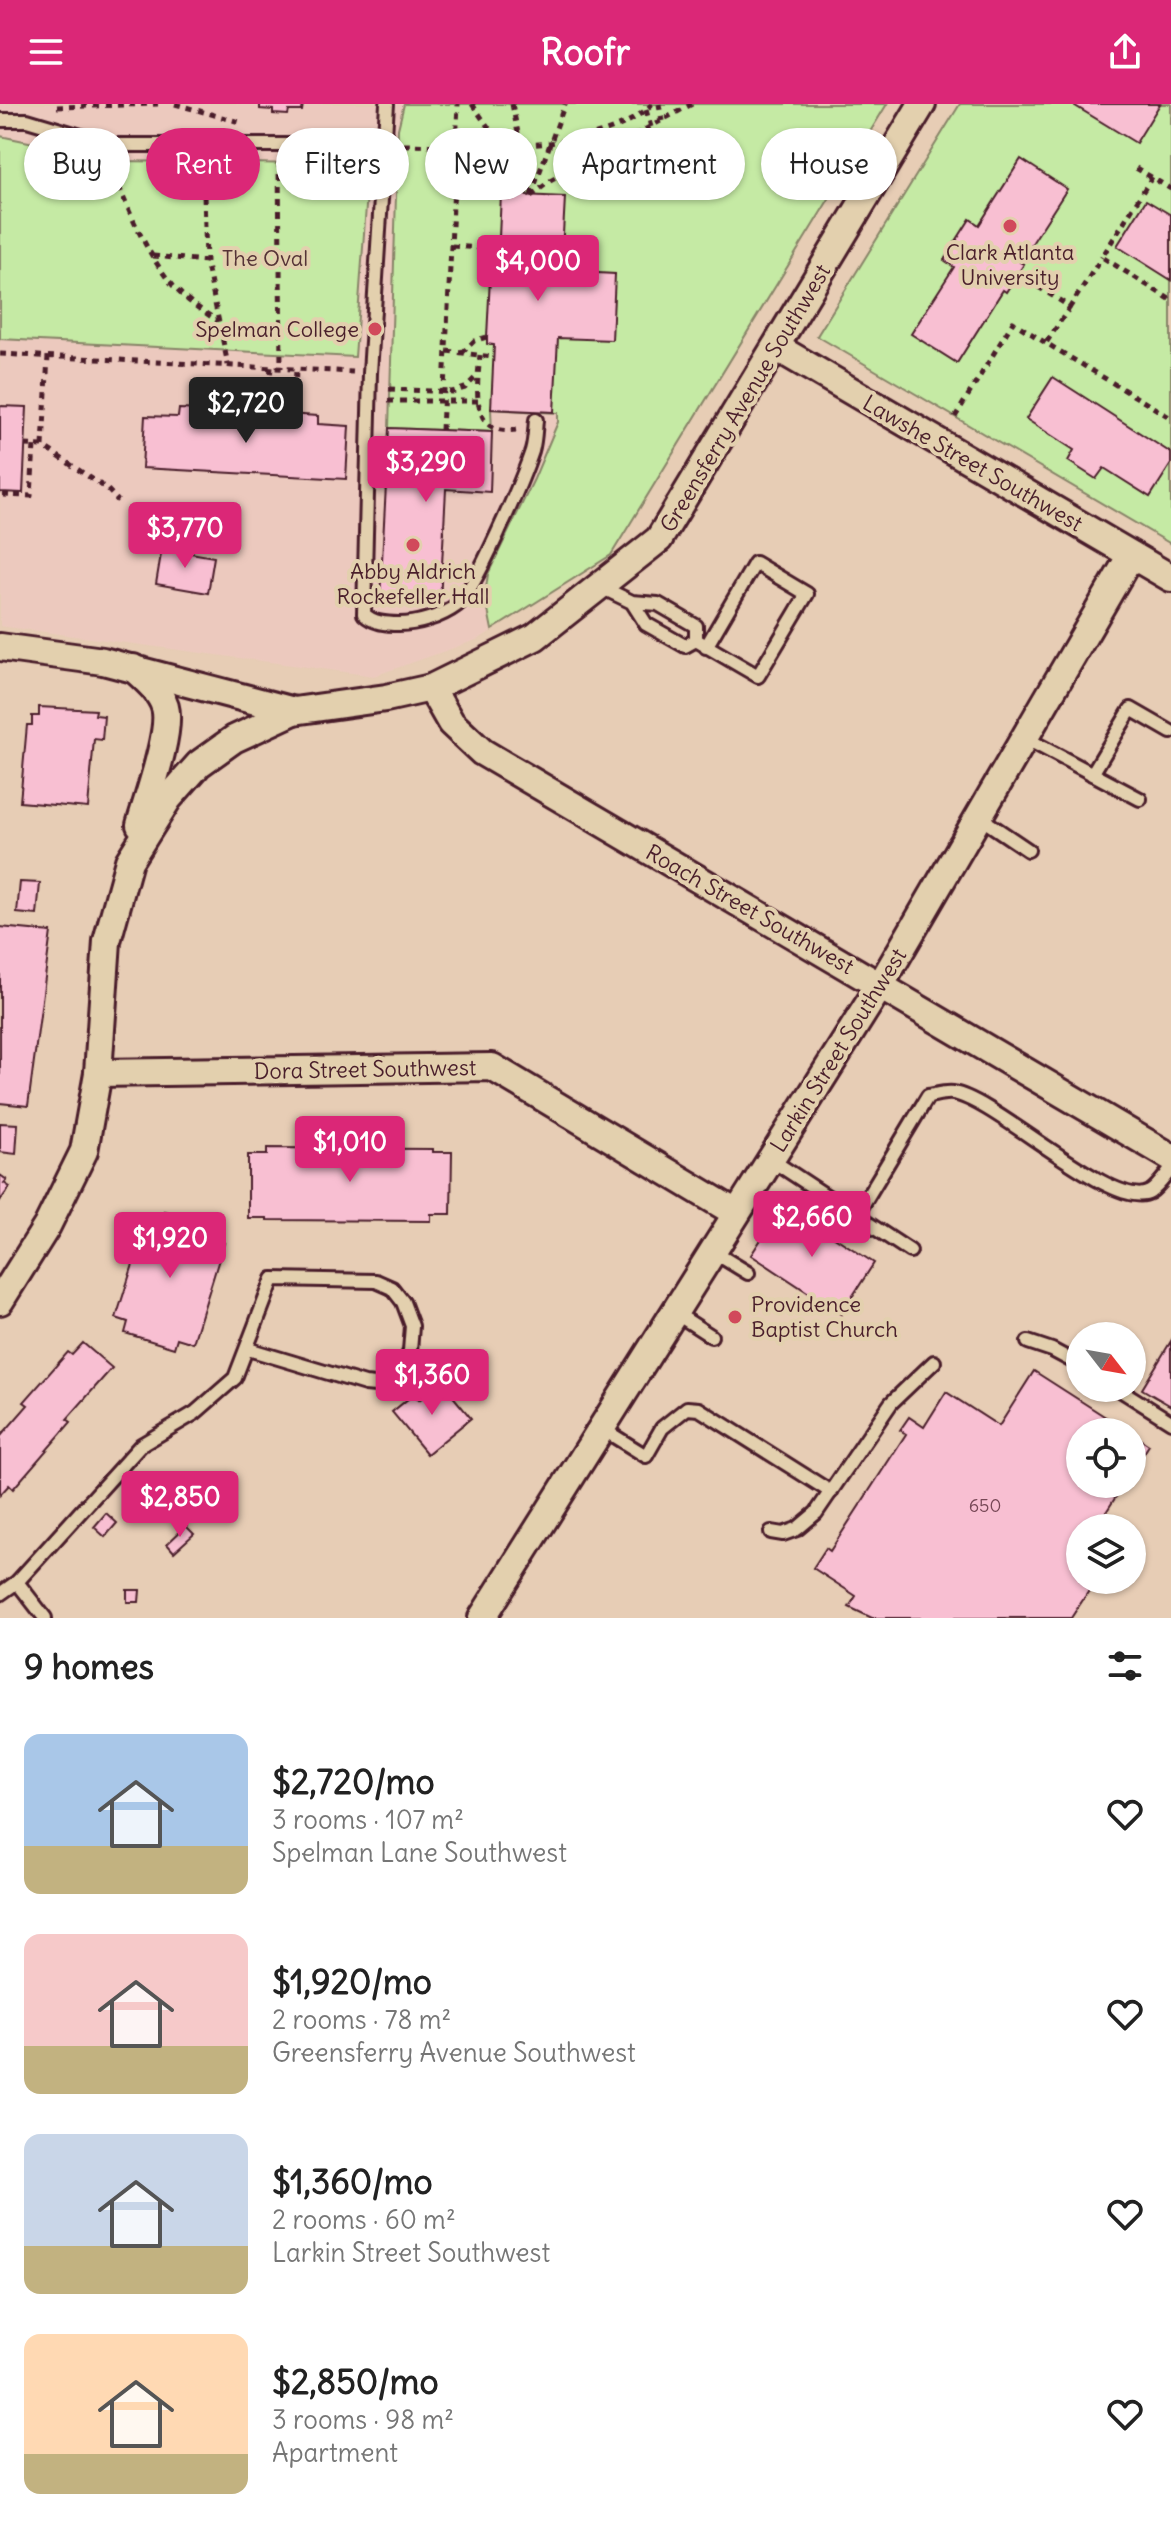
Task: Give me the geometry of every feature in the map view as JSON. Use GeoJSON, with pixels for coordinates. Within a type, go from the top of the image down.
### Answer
{"type":"FeatureCollection","features":[{"type":"Feature","properties":{"kind":"street","name":"Greensferry Avenue Southwest"},"geometry":{"type":"LineString","coordinates":[[294,711],[386,698],[431,688],[535,637],[659,539],[922,104]]}},
{"type":"Feature","properties":{"kind":"street","name":"Lawshe Street Southwest"},"geometry":{"type":"LineString","coordinates":[[776,347],[1171,578]]}},
{"type":"Feature","properties":{"kind":"street","name":"Larkin Street Southwest"},"geometry":{"type":"LineString","coordinates":[[482,1618],[880,986],[1131,555]]}},
{"type":"Feature","properties":{"kind":"street"},"geometry":{"type":"LineString","coordinates":[[0,647],[103,661],[294,711]]}},
{"type":"Feature","properties":{"kind":"street"},"geometry":{"type":"LineString","coordinates":[[0,1301],[47,1226],[84,1151],[98,1073],[107,941],[165,728],[165,708],[158,694],[133,668]]}},
{"type":"Feature","properties":{"kind":"street","name":"Roach Street Southwest"},"geometry":{"type":"LineString","coordinates":[[431,688],[451,723],[482,752],[1171,1157]]}},
{"type":"Feature","properties":{"kind":"street"},"geometry":{"type":"LineString","coordinates":[[129,861],[168,799],[199,764],[234,739],[294,711]]}},
{"type":"Feature","properties":{"kind":"street","name":"Dora Street Southwest"},"geometry":{"type":"LineString","coordinates":[[98,1073],[492,1067],[736,1213]]}},
{"type":"Feature","properties":{"kind":"lane"},"geometry":{"type":"LineString","coordinates":[[385,128],[387,104]]}},
{"type":"Feature","properties":{"kind":"lane"},"geometry":{"type":"LineString","coordinates":[[0,120],[27,120],[54,128]]}},
{"type":"Feature","properties":{"kind":"lane"},"geometry":{"type":"LineString","coordinates":[[130,145],[276,145]]}},
{"type":"Feature","properties":{"kind":"lane"},"geometry":{"type":"LineString","coordinates":[[380,200],[369,394],[364,614],[368,618],[385,624],[413,624],[458,605],[466,595],[525,472],[534,446],[536,420]]}},
{"type":"Feature","properties":{"kind":"lane"},"geometry":{"type":"LineString","coordinates":[[632,602],[646,624],[685,646],[701,643],[758,676],[807,594],[755,563],[701,643]]}},
{"type":"Feature","properties":{"kind":"lane"},"geometry":{"type":"LineString","coordinates":[[601,587],[632,602],[658,604],[696,626],[701,643]]}},
{"type":"Feature","properties":{"kind":"lane"},"geometry":{"type":"LineString","coordinates":[[1092,774],[1131,709],[1171,732]]}},
{"type":"Feature","properties":{"kind":"lane"},"geometry":{"type":"LineString","coordinates":[[1025,738],[1140,799]]}},
{"type":"Feature","properties":{"kind":"lane"},"geometry":{"type":"LineString","coordinates":[[979,817],[1028,850]]}},
{"type":"Feature","properties":{"kind":"lane"},"geometry":{"type":"LineString","coordinates":[[856,1216],[928,1096],[953,1093],[980,1106],[1108,1185],[1131,1195],[1149,1193],[1171,1169]]}},
{"type":"Feature","properties":{"kind":"lane"},"geometry":{"type":"LineString","coordinates":[[770,1159],[910,1251]]}},
{"type":"Feature","properties":{"kind":"lane"},"geometry":{"type":"LineString","coordinates":[[712,1251],[748,1273]]}},
{"type":"Feature","properties":{"kind":"lane"},"geometry":{"type":"LineString","coordinates":[[0,1594],[17,1582],[141,1445],[195,1413],[235,1378],[273,1279],[376,1281],[392,1288],[403,1302],[412,1326],[410,1351],[399,1377],[386,1386],[365,1384],[248,1349]]}},
{"type":"Feature","properties":{"kind":"lane"},"geometry":{"type":"LineString","coordinates":[[674,1312],[711,1336]]}},
{"type":"Feature","properties":{"kind":"lane"},"geometry":{"type":"LineString","coordinates":[[1028,1342],[1066,1358]]}},
{"type":"Feature","properties":{"kind":"lane"},"geometry":{"type":"LineString","coordinates":[[771,1532],[783,1534],[797,1529],[816,1513],[891,1403],[934,1362]]}},
{"type":"Feature","properties":{"kind":"lane"},"geometry":{"type":"LineString","coordinates":[[1139,1402],[1171,1422]]}},
{"type":"Feature","properties":{"kind":"lane"},"geometry":{"type":"LineString","coordinates":[[601,1428],[646,1456],[662,1428],[687,1408],[699,1409],[831,1492]]}},
{"type":"Feature","properties":{"kind":"lane"},"geometry":{"type":"LineString","coordinates":[[17,1582],[45,1618]]}},
{"type":"Feature","properties":{"kind":"path"},"geometry":{"type":"LineString","coordinates":[[53,107],[158,104]]}},
{"type":"Feature","properties":{"kind":"path"},"geometry":{"type":"LineString","coordinates":[[175,104],[236,123],[250,123]]}},
{"type":"Feature","properties":{"kind":"path"},"geometry":{"type":"LineString","coordinates":[[457,128],[458,104]]}},
{"type":"Feature","properties":{"kind":"path"},"geometry":{"type":"LineString","coordinates":[[472,104],[489,128]]}},
{"type":"Feature","properties":{"kind":"path"},"geometry":{"type":"LineString","coordinates":[[512,104],[516,128]]}},
{"type":"Feature","properties":{"kind":"path"},"geometry":{"type":"LineString","coordinates":[[537,176],[565,104]]}},
{"type":"Feature","properties":{"kind":"path"},"geometry":{"type":"LineString","coordinates":[[537,143],[601,134],[652,104]]}},
{"type":"Feature","properties":{"kind":"path"},"geometry":{"type":"LineString","coordinates":[[659,104],[662,121]]}},
{"type":"Feature","properties":{"kind":"path"},"geometry":{"type":"LineString","coordinates":[[537,189],[692,104]]}},
{"type":"Feature","properties":{"kind":"path"},"geometry":{"type":"LineString","coordinates":[[646,110],[651,127]]}},
{"type":"Feature","properties":{"kind":"path"},"geometry":{"type":"LineString","coordinates":[[1136,168],[1171,189]]}},
{"type":"Feature","properties":{"kind":"path"},"geometry":{"type":"LineString","coordinates":[[1046,343],[1152,177]]}},
{"type":"Feature","properties":{"kind":"path"},"geometry":{"type":"LineString","coordinates":[[127,200],[153,256],[177,290],[218,321]]}},
{"type":"Feature","properties":{"kind":"path"},"geometry":{"type":"LineString","coordinates":[[204,200],[206,261],[228,365]]}},
{"type":"Feature","properties":{"kind":"path"},"geometry":{"type":"LineString","coordinates":[[279,200],[281,368]]}},
{"type":"Feature","properties":{"kind":"path"},"geometry":{"type":"LineString","coordinates":[[442,430],[454,200]]}},
{"type":"Feature","properties":{"kind":"path"},"geometry":{"type":"LineString","coordinates":[[451,246],[498,249]]}},
{"type":"Feature","properties":{"kind":"path"},"geometry":{"type":"LineString","coordinates":[[153,256],[206,261]]}},
{"type":"Feature","properties":{"kind":"path"},"geometry":{"type":"LineString","coordinates":[[1102,257],[1171,300]]}},
{"type":"Feature","properties":{"kind":"path"},"geometry":{"type":"LineString","coordinates":[[1018,274],[1070,307]]}},
{"type":"Feature","properties":{"kind":"path"},"geometry":{"type":"LineString","coordinates":[[955,417],[1013,322],[1171,418]]}},
{"type":"Feature","properties":{"kind":"path"},"geometry":{"type":"LineString","coordinates":[[461,353],[474,341],[487,337]]}},
{"type":"Feature","properties":{"kind":"path"},"geometry":{"type":"LineString","coordinates":[[446,351],[493,357]]}},
{"type":"Feature","properties":{"kind":"path"},"geometry":{"type":"LineString","coordinates":[[0,354],[370,373]]}},
{"type":"Feature","properties":{"kind":"path"},"geometry":{"type":"LineString","coordinates":[[480,355],[479,401],[481,418],[487,425],[515,431],[536,420]]}},
{"type":"Feature","properties":{"kind":"path"},"geometry":{"type":"LineString","coordinates":[[43,446],[48,356]]}},
{"type":"Feature","properties":{"kind":"path"},"geometry":{"type":"LineString","coordinates":[[266,421],[271,367]]}},
{"type":"Feature","properties":{"kind":"path"},"geometry":{"type":"LineString","coordinates":[[294,414],[296,369]]}},
{"type":"Feature","properties":{"kind":"path"},"geometry":{"type":"LineString","coordinates":[[369,394],[465,388],[478,376]]}},
{"type":"Feature","properties":{"kind":"path"},"geometry":{"type":"LineString","coordinates":[[369,394],[443,402],[479,401]]}},
{"type":"Feature","properties":{"kind":"path"},"geometry":{"type":"LineString","coordinates":[[25,445],[43,446],[107,489],[118,501]]}},
{"type":"Feature","properties":{"kind":"path"},"geometry":{"type":"LineString","coordinates":[[2,495],[31,496],[34,445]]}},
{"type":"Feature","properties":{"kind":"shaded area","name":"Spelman College"},"geometry":{"type":"Polygon","coordinates":[[[0,104],[887,104],[872,128],[761,128],[761,200],[828,200],[611,555],[479,639],[374,676],[0,626],[0,104]]]}},
{"type":"Feature","properties":{"kind":"green space"},"geometry":{"type":"Polygon","coordinates":[[[404,104],[887,104],[872,128],[761,128],[761,200],[828,200],[611,555],[492,630],[485,595],[488,574],[534,479],[558,422],[558,413],[491,409],[492,432],[389,428],[396,200],[409,200],[409,128],[398,128],[404,104]]]}},
{"type":"Feature","properties":{"kind":"green space","name":"Clark Atlanta University"},"geometry":{"type":"Polygon","coordinates":[[[960,104],[1171,104],[1171,544],[817,336],[960,104]]]}},
{"type":"Feature","properties":{"kind":"green space","name":"The Oval"},"geometry":{"type":"Polygon","coordinates":[[[0,136],[24,141],[24,200],[130,200],[130,161],[146,161],[146,200],[260,200],[260,163],[276,164],[276,200],[366,200],[355,357],[0,339],[0,136]]]}},
{"type":"Feature","properties":{"kind":"building"},"geometry":{"type":"Polygon","coordinates":[[[260,104],[303,104],[302,111],[289,111],[288,115],[260,109],[260,104]]]}},
{"type":"Feature","properties":{"kind":"building"},"geometry":{"type":"Polygon","coordinates":[[[1072,104],[1160,104],[1136,143],[1072,104]]]}},
{"type":"Feature","properties":{"kind":"building"},"geometry":{"type":"Polygon","coordinates":[[[1021,159],[1067,189],[1020,262],[1024,264],[1006,292],[1003,290],[957,363],[911,334],[954,267],[944,260],[970,219],[979,225],[1021,159]]]}},
{"type":"Feature","properties":{"kind":"building"},"geometry":{"type":"Polygon","coordinates":[[[537,196],[553,196],[553,200],[565,200],[561,271],[615,274],[612,340],[558,338],[554,412],[491,409],[494,345],[487,344],[487,337],[491,258],[498,259],[501,200],[537,200],[537,196]]]}},
{"type":"Feature","properties":{"kind":"building"},"geometry":{"type":"Polygon","coordinates":[[[1146,200],[1171,215],[1171,280],[1117,246],[1146,200]]]}},
{"type":"Feature","properties":{"kind":"building"},"geometry":{"type":"Polygon","coordinates":[[[1053,377],[1171,453],[1171,464],[1150,497],[1104,468],[1096,479],[1068,461],[1074,450],[1026,419],[1053,377]]]}},
{"type":"Feature","properties":{"kind":"building"},"geometry":{"type":"Polygon","coordinates":[[[0,406],[27,407],[23,493],[0,492],[0,406]]]}},
{"type":"Feature","properties":{"kind":"building"},"geometry":{"type":"Polygon","coordinates":[[[179,409],[225,411],[225,419],[270,421],[270,413],[318,416],[318,424],[349,426],[346,479],[142,468],[145,416],[178,417],[179,409]]]}},
{"type":"Feature","properties":{"kind":"building","name":"Abby Aldrich Rockefeller Hall"},"geometry":{"type":"Polygon","coordinates":[[[389,428],[492,432],[490,492],[446,489],[440,602],[380,599],[389,428]]]}},
{"type":"Feature","properties":{"kind":"building"},"geometry":{"type":"Polygon","coordinates":[[[162,548],[214,557],[208,593],[156,584],[162,548]]]}},
{"type":"Feature","properties":{"kind":"building"},"geometry":{"type":"Polygon","coordinates":[[[39,707],[96,710],[95,715],[104,716],[102,740],[94,739],[88,808],[20,802],[27,725],[32,725],[32,716],[39,716],[39,707]]]}},
{"type":"Feature","properties":{"kind":"building"},"geometry":{"type":"Polygon","coordinates":[[[20,882],[40,883],[37,915],[17,913],[20,882]]]}},
{"type":"Feature","properties":{"kind":"building"},"geometry":{"type":"Polygon","coordinates":[[[0,927],[51,932],[28,1106],[0,1103],[0,927]]]}},
{"type":"Feature","properties":{"kind":"building"},"geometry":{"type":"Polygon","coordinates":[[[0,1123],[18,1124],[16,1154],[0,1152],[0,1123]]]}},
{"type":"Feature","properties":{"kind":"building"},"geometry":{"type":"Polygon","coordinates":[[[267,1148],[433,1149],[433,1152],[452,1152],[451,1214],[431,1214],[431,1221],[248,1218],[248,1155],[267,1155],[267,1148]]]}},
{"type":"Feature","properties":{"kind":"building"},"geometry":{"type":"Polygon","coordinates":[[[0,1175],[10,1187],[0,1201],[0,1175]]]}},
{"type":"Feature","properties":{"kind":"building"},"geometry":{"type":"Polygon","coordinates":[[[784,1204],[874,1263],[841,1314],[751,1255],[784,1204]]]}},
{"type":"Feature","properties":{"kind":"building"},"geometry":{"type":"Polygon","coordinates":[[[164,1211],[212,1226],[209,1238],[224,1243],[193,1343],[177,1338],[174,1348],[125,1333],[128,1322],[116,1318],[148,1217],[161,1221],[164,1211]]]}},
{"type":"Feature","properties":{"kind":"building"},"geometry":{"type":"Polygon","coordinates":[[[1171,1341],[1171,1406],[1146,1391],[1146,1382],[1171,1341]]]}},
{"type":"Feature","properties":{"kind":"building"},"geometry":{"type":"Polygon","coordinates":[[[83,1343],[112,1368],[67,1419],[71,1422],[13,1489],[9,1485],[0,1495],[0,1437],[28,1405],[24,1402],[68,1352],[72,1355],[83,1343]]]}},
{"type":"Feature","properties":{"kind":"building"},"geometry":{"type":"Polygon","coordinates":[[[1034,1371],[1066,1392],[1066,1402],[1082,1402],[1107,1418],[1066,1418],[1066,1498],[1115,1498],[1105,1514],[1066,1514],[1066,1594],[1087,1594],[1071,1618],[872,1618],[849,1607],[856,1596],[813,1568],[826,1548],[830,1551],[906,1434],[900,1430],[909,1417],[924,1427],[946,1392],[999,1426],[1034,1371]]]}},
{"type":"Feature","properties":{"kind":"building"},"geometry":{"type":"Polygon","coordinates":[[[441,1382],[471,1418],[427,1454],[392,1412],[414,1394],[419,1400],[441,1382]]]}},
{"type":"Feature","properties":{"kind":"building"},"geometry":{"type":"Polygon","coordinates":[[[106,1513],[117,1523],[105,1537],[94,1527],[106,1513]]]}},
{"type":"Feature","properties":{"kind":"building"},"geometry":{"type":"Polygon","coordinates":[[[186,1526],[194,1534],[174,1552],[167,1544],[186,1526]]]}},
{"type":"Feature","properties":{"kind":"building"},"geometry":{"type":"Polygon","coordinates":[[[127,1590],[140,1590],[139,1602],[127,1602],[127,1590]]]}},
{"type":"Feature","properties":{"kind":"place","name":"Clark Atlanta University"},"geometry":{"type":"Point","coordinates":[1010,226]}},
{"type":"Feature","properties":{"kind":"place","name":"Spelman College"},"geometry":{"type":"Point","coordinates":[375,329]}},
{"type":"Feature","properties":{"kind":"place","name":"Abby Aldrich Rockefeller Hall"},"geometry":{"type":"Point","coordinates":[413,545]}},
{"type":"Feature","properties":{"kind":"place","name":"Providence Baptist Church"},"geometry":{"type":"Point","coordinates":[735,1317]}}]}
